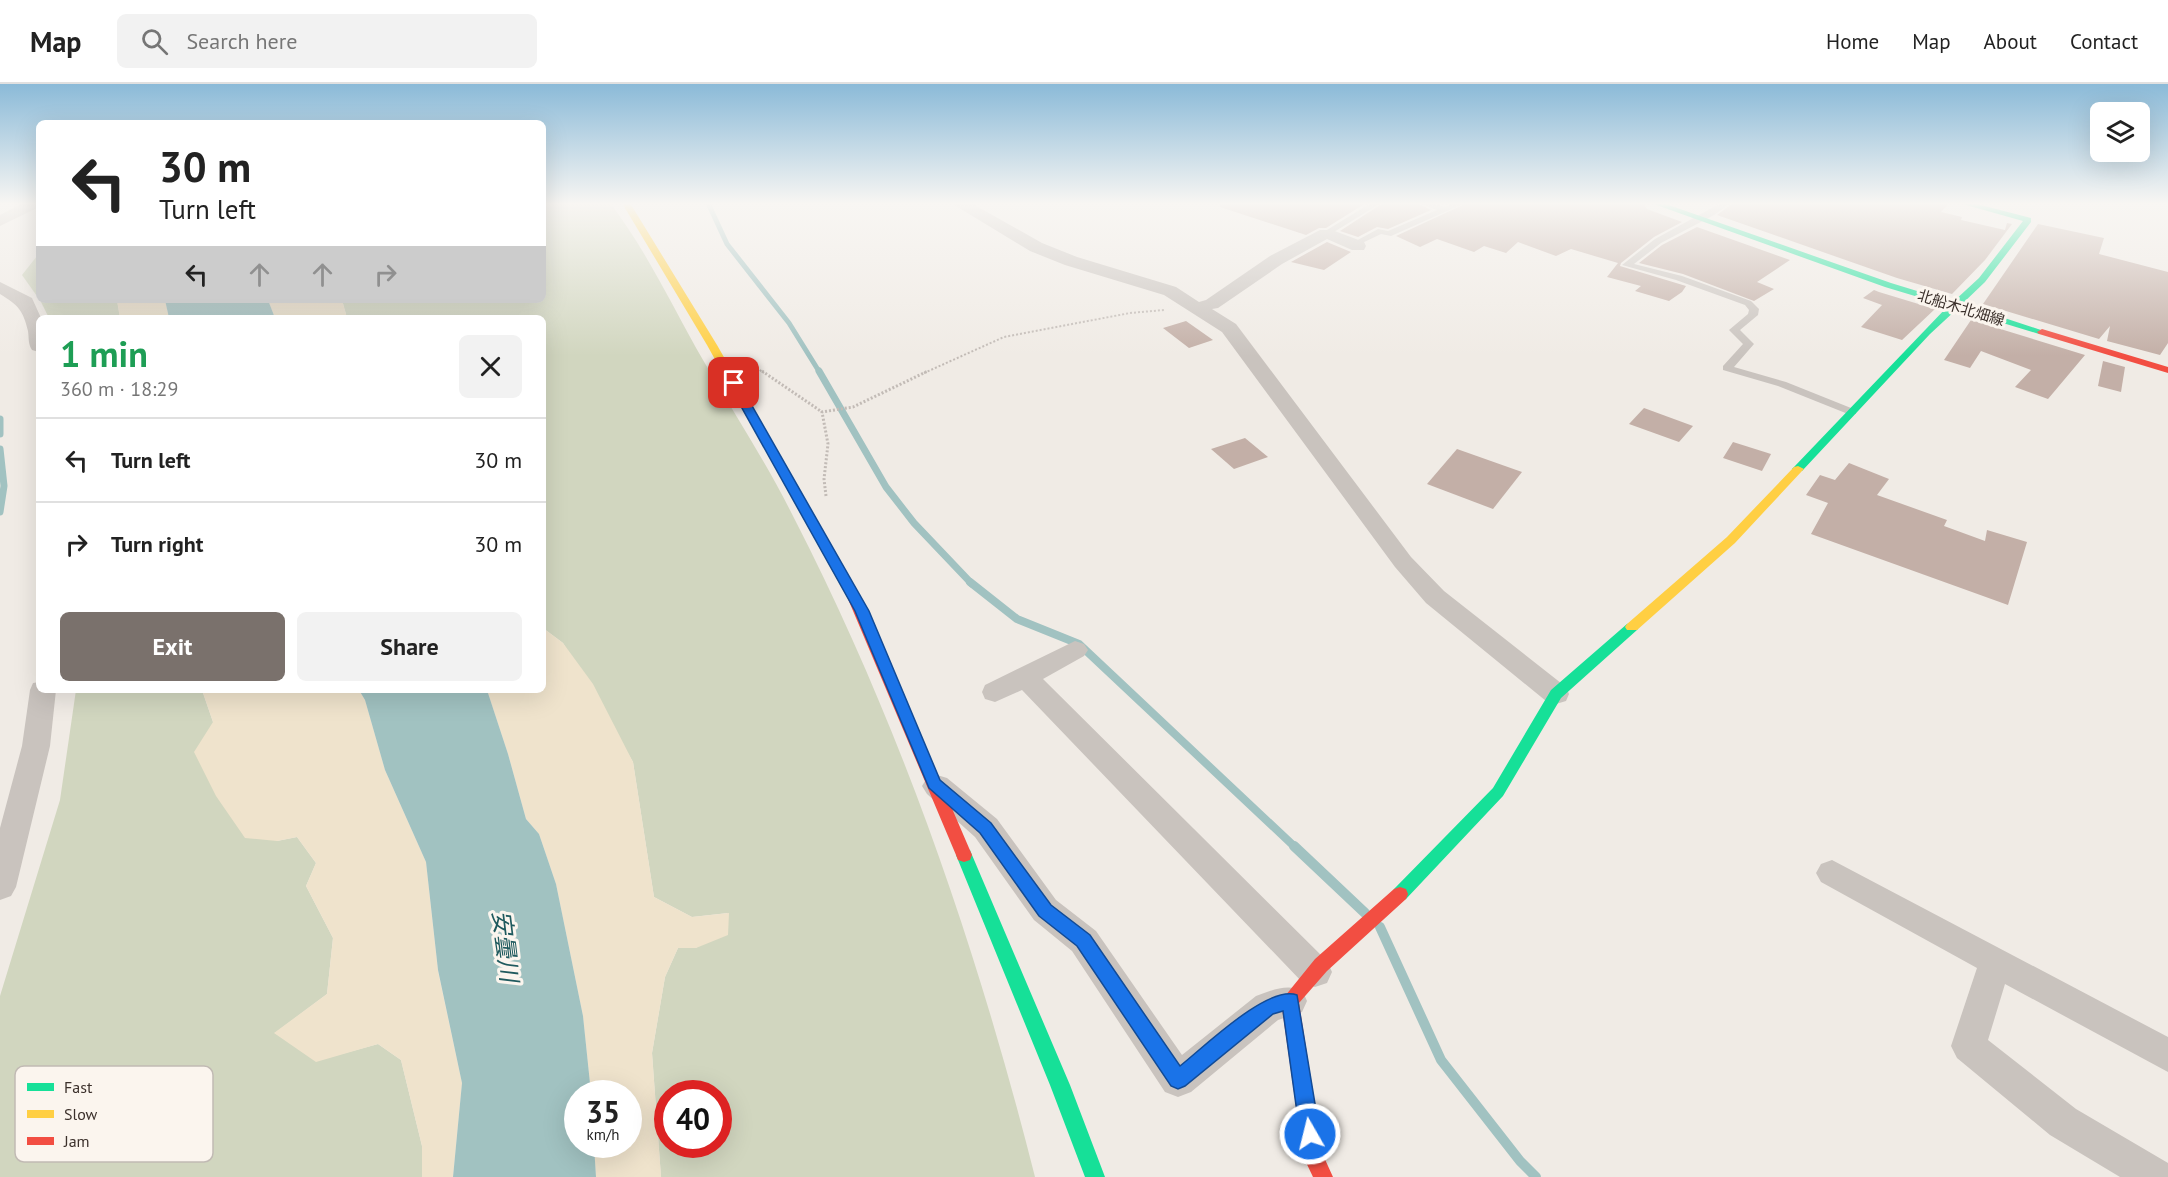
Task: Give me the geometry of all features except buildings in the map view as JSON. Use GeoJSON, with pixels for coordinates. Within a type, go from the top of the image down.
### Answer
{"type":"FeatureCollection","features":[{"type":"Feature","properties":{"kind":"street"},"geometry":{"type":"LineString","coordinates":[[657,254],[821,534],[862,611],[1060,1085],[1095,1177]]}},
{"type":"Feature","properties":{"kind":"street"},"geometry":{"type":"LineString","coordinates":[[1054,254],[1170,291],[1199,307],[1229,328],[1403,562],[1435,597],[1556,694]]}},
{"type":"Feature","properties":{"kind":"street"},"geometry":{"type":"LineString","coordinates":[[1199,307],[1212,304],[1287,254]]}},
{"type":"Feature","properties":{"kind":"street","name":"北船木北畑線"},"geometry":{"type":"LineString","coordinates":[[1798,254],[1957,308],[2168,370]]}},
{"type":"Feature","properties":{"kind":"street"},"geometry":{"type":"LineString","coordinates":[[934,784],[986,828],[1045,910],[1083,941],[1178,1080],[1268,1007],[1290,1001],[1316,972],[1386,910],[1498,792],[1556,694],[1731,540],[1928,332],[1957,308],[1988,276],[2004,254]]}},
{"type":"Feature","properties":{"kind":"street"},"geometry":{"type":"LineString","coordinates":[[0,287],[26,302],[36,328]]}},
{"type":"Feature","properties":{"kind":"street"},"geometry":{"type":"LineString","coordinates":[[995,692],[1026,678],[1075,650]]}},
{"type":"Feature","properties":{"kind":"street"},"geometry":{"type":"LineString","coordinates":[[1026,678],[1316,972]]}},
{"type":"Feature","properties":{"kind":"street"},"geometry":{"type":"LineString","coordinates":[[0,887],[36,746],[43,693]]}},
{"type":"Feature","properties":{"kind":"street"},"geometry":{"type":"LineString","coordinates":[[1832,873],[2168,1055]]}},
{"type":"Feature","properties":{"kind":"street"},"geometry":{"type":"LineString","coordinates":[[1995,963],[1969,1046],[2063,1122],[2156,1177]]}},
{"type":"Feature","properties":{"kind":"street"},"geometry":{"type":"LineString","coordinates":[[1290,1001],[1313,1156],[1323,1177]]}},
{"type":"Feature","properties":{"kind":"lane"},"geometry":{"type":"LineString","coordinates":[[1642,254],[1627,266],[1679,278],[1748,303],[1754,309],[1753,315],[1734,330],[1749,344],[1727,368],[1782,384],[1852,412]]}},
{"type":"Feature","properties":{"kind":"path"},"geometry":{"type":"LineString","coordinates":[[712,345],[732,351],[822,411],[853,407],[1004,337],[1130,313],[1199,307]]}},
{"type":"Feature","properties":{"kind":"path"},"geometry":{"type":"LineString","coordinates":[[821,534],[827,518],[824,479],[828,444],[822,411]]}},
{"type":"Feature","properties":{"kind":"green space"},"geometry":{"type":"Polygon","coordinates":[[[546,254],[644,254],[703,360],[773,478],[833,597],[869,677],[902,758],[962,924],[1013,1092],[1035,1177],[661,1177],[660,1158],[732,1158],[732,1080],[654,1081],[652,1053],[665,977],[678,948],[696,948],[728,913],[692,917],[654,897],[633,762],[563,643],[546,630],[546,315],[346,315],[343,303],[546,303],[546,254]]]}},
{"type":"Feature","properties":{"kind":"green space"},"geometry":{"type":"Polygon","coordinates":[[[36,257],[36,295],[22,275],[36,257]]]}},
{"type":"Feature","properties":{"kind":"green space"},"geometry":{"type":"Polygon","coordinates":[[[42,303],[118,303],[120,315],[48,315],[42,303]]]}},
{"type":"Feature","properties":{"kind":"green space"},"geometry":{"type":"Polygon","coordinates":[[[76,693],[203,693],[213,722],[277,841],[297,837],[316,863],[306,886],[333,938],[327,994],[275,1033],[316,1061],[378,1044],[401,1060],[422,1146],[422,1177],[0,1177],[0,996],[60,800],[76,693]]]}},
{"type":"Feature","properties":{"kind":"sand"},"geometry":{"type":"Polygon","coordinates":[[[118,303],[166,303],[168,315],[120,315],[118,303]]]}},
{"type":"Feature","properties":{"kind":"sand"},"geometry":{"type":"Polygon","coordinates":[[[269,303],[343,303],[346,315],[274,315],[269,303]]]}},
{"type":"Feature","properties":{"kind":"sand"},"geometry":{"type":"Polygon","coordinates":[[[546,630],[563,643],[593,684],[633,762],[654,897],[692,917],[729,913],[728,935],[696,948],[678,948],[665,977],[652,1053],[654,1158],[660,1158],[661,1177],[596,1177],[595,1158],[642,1158],[642,1080],[590,1080],[583,1016],[556,884],[539,834],[526,819],[488,693],[546,693],[546,630]]]}},
{"type":"Feature","properties":{"kind":"sand"},"geometry":{"type":"Polygon","coordinates":[[[203,693],[361,693],[365,700],[385,770],[426,862],[438,971],[462,1083],[453,1177],[422,1177],[422,1146],[401,1060],[378,1044],[316,1062],[274,1033],[327,994],[333,938],[306,886],[316,863],[297,837],[277,841],[245,838],[216,796],[194,752],[213,722],[203,693]]]}},
{"type":"Feature","properties":{"kind":"water"},"geometry":{"type":"Polygon","coordinates":[[[166,303],[269,303],[274,315],[168,315],[166,303]]]}},
{"type":"Feature","properties":{"kind":"water","name":"安曇川"},"geometry":{"type":"Polygon","coordinates":[[[361,693],[488,693],[526,819],[539,834],[556,884],[583,1016],[590,1080],[564,1080],[564,1158],[595,1158],[596,1177],[453,1177],[462,1083],[438,970],[426,862],[385,770],[365,700],[361,693]]]}},
{"type":"Feature","properties":{"kind":"waterway"},"geometry":{"type":"LineString","coordinates":[[735,254],[789,323],[820,373]]}},
{"type":"Feature","properties":{"kind":"waterway"},"geometry":{"type":"LineString","coordinates":[[819,371],[886,487],[914,523],[970,582]]}},
{"type":"Feature","properties":{"kind":"waterway"},"geometry":{"type":"LineString","coordinates":[[0,419],[0,434]]}},
{"type":"Feature","properties":{"kind":"waterway"},"geometry":{"type":"LineString","coordinates":[[0,449],[4,486],[0,512]]}},
{"type":"Feature","properties":{"kind":"waterway"},"geometry":{"type":"LineString","coordinates":[[970,582],[1017,619],[1079,644],[1296,848]]}},
{"type":"Feature","properties":{"kind":"waterway"},"geometry":{"type":"LineString","coordinates":[[1294,846],[1365,913]]}},
{"type":"Feature","properties":{"kind":"waterway"},"geometry":{"type":"LineString","coordinates":[[1380,927],[1441,1060],[1520,1161],[1536,1177]]}},
{"type":"Feature","properties":{"kind":"traffic: fast"},"geometry":{"type":"LineString","coordinates":[[1800,254],[1888,285],[2042,332]]}},
{"type":"Feature","properties":{"kind":"traffic: fast"},"geometry":{"type":"LineString","coordinates":[[1798,469],[1927,332],[1982,280],[2002,254]]}},
{"type":"Feature","properties":{"kind":"traffic: fast"},"geometry":{"type":"LineString","coordinates":[[1400,894],[1498,792],[1556,694],[1632,627]]}},
{"type":"Feature","properties":{"kind":"traffic: fast"},"geometry":{"type":"LineString","coordinates":[[964,855],[1060,1085],[1095,1177]]}},
{"type":"Feature","properties":{"kind":"traffic: slow"},"geometry":{"type":"LineString","coordinates":[[657,254],[712,345],[855,599]]}},
{"type":"Feature","properties":{"kind":"traffic: slow"},"geometry":{"type":"LineString","coordinates":[[1632,627],[1731,540],[1798,469]]}},
{"type":"Feature","properties":{"kind":"traffic: jam"},"geometry":{"type":"LineString","coordinates":[[2042,332],[2168,370]]}},
{"type":"Feature","properties":{"kind":"traffic: jam"},"geometry":{"type":"LineString","coordinates":[[855,599],[964,855]]}},
{"type":"Feature","properties":{"kind":"traffic: jam"},"geometry":{"type":"LineString","coordinates":[[1323,1177],[1313,1156],[1290,1001],[1321,965],[1400,894]]}},
{"type":"Feature","properties":{"kind":"route"},"geometry":{"type":"LineString","coordinates":[[734,383],[821,534],[862,611],[934,784],[986,828],[1045,910],[1083,941],[1178,1080],[1268,1007],[1290,1001],[1310,1134]]}}]}
